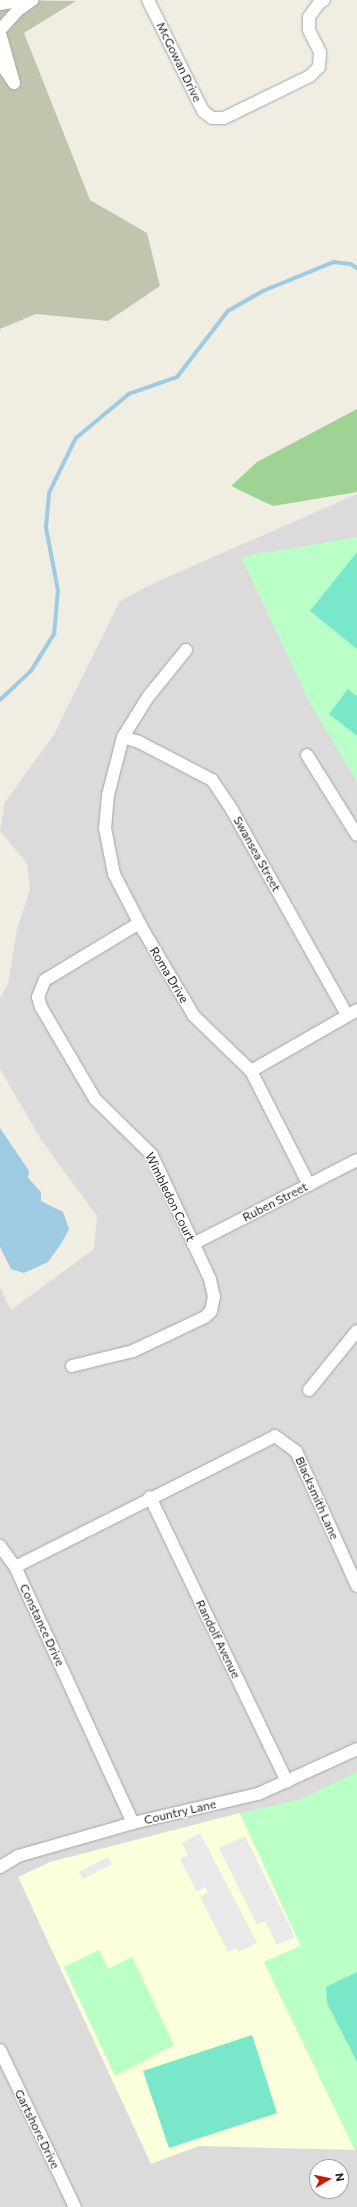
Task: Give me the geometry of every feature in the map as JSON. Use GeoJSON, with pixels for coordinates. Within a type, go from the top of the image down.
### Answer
{"type":"FeatureCollection","features":[{"type":"Feature","properties":{"kind":"street"},"geometry":{"type":"LineString","coordinates":[[0,4],[28,0]]}},
{"type":"Feature","properties":{"kind":"street"},"geometry":{"type":"LineString","coordinates":[[0,30],[17,11],[32,0]]}},
{"type":"Feature","properties":{"kind":"street","name":"McGowan Drive"},"geometry":{"type":"LineString","coordinates":[[148,0],[203,111],[212,118],[224,118],[310,76],[319,66],[320,52],[309,30],[309,17],[319,3],[324,0]]}},
{"type":"Feature","properties":{"kind":"street"},"geometry":{"type":"LineString","coordinates":[[0,13],[2,20],[0,30]]}},
{"type":"Feature","properties":{"kind":"street"},"geometry":{"type":"LineString","coordinates":[[0,33],[14,83],[0,62]]}},
{"type":"Feature","properties":{"kind":"street","name":"Roma Drive"},"geometry":{"type":"LineString","coordinates":[[186,650],[148,697],[124,737],[108,795],[105,828],[114,874],[139,923],[194,1016],[251,1071],[309,1185]]}},
{"type":"Feature","properties":{"kind":"street","name":"Swansea Street"},"geometry":{"type":"LineString","coordinates":[[124,737],[139,742],[212,780],[232,810],[352,1013]]}},
{"type":"Feature","properties":{"kind":"street"},"geometry":{"type":"LineString","coordinates":[[307,755],[357,835]]}},
{"type":"Feature","properties":{"kind":"street","name":"Wimbledon Court"},"geometry":{"type":"LineString","coordinates":[[72,1366],[133,1351],[205,1318],[210,1311],[214,1298],[210,1279],[152,1156],[95,1099],[40,1007],[38,997],[45,980],[139,923]]}},
{"type":"Feature","properties":{"kind":"street"},"geometry":{"type":"LineString","coordinates":[[251,1071],[352,1013]]}},
{"type":"Feature","properties":{"kind":"street","name":"Ruben Street"},"geometry":{"type":"LineString","coordinates":[[193,1244],[357,1160]]}},
{"type":"Feature","properties":{"kind":"street"},"geometry":{"type":"LineString","coordinates":[[309,1390],[357,1331]]}},
{"type":"Feature","properties":{"kind":"street","name":"Blacksmith Lane"},"geometry":{"type":"LineString","coordinates":[[150,1497],[275,1436],[296,1451],[357,1586]]}},
{"type":"Feature","properties":{"kind":"street"},"geometry":{"type":"LineString","coordinates":[[14,1567],[150,1497]]}},
{"type":"Feature","properties":{"kind":"street","name":"Randolf Avenue"},"geometry":{"type":"LineString","coordinates":[[150,1497],[287,1782]]}},
{"type":"Feature","properties":{"kind":"street","name":"Constance Drive"},"geometry":{"type":"LineString","coordinates":[[0,1546],[14,1567],[133,1823]]}},
{"type":"Feature","properties":{"kind":"street","name":"Country Lane"},"geometry":{"type":"LineString","coordinates":[[0,1867],[18,1856],[133,1823],[258,1794],[357,1750]]}},
{"type":"Feature","properties":{"kind":"street","name":"Gartshore Drive"},"geometry":{"type":"LineString","coordinates":[[0,2050],[75,2207]]}},
{"type":"Feature","properties":{"kind":"shaded area"},"geometry":{"type":"Polygon","coordinates":[[[0,0],[76,1],[24,33],[90,200],[147,233],[160,286],[108,321],[36,314],[0,329],[0,0]]]}},
{"type":"Feature","properties":{"kind":"shaded area"},"geometry":{"type":"Polygon","coordinates":[[[357,494],[357,2207],[0,2207],[0,1288],[11,1310],[94,1249],[97,1216],[42,1141],[0,1069],[0,998],[8,984],[17,929],[30,890],[27,864],[0,831],[5,802],[53,736],[120,601],[154,583],[357,494]]]}},
{"type":"Feature","properties":{"kind":"shaded area"},"geometry":{"type":"Polygon","coordinates":[[[240,1813],[301,1946],[264,1962],[355,2150],[199,2146],[151,2164],[18,1877],[50,1862],[240,1813]]]}},
{"type":"Feature","properties":{"kind":"shaded area"},"geometry":{"type":"Polygon","coordinates":[[[200,1833],[257,1943],[239,1952],[237,1948],[228,1952],[200,1897],[208,1892],[205,1887],[197,1892],[180,1859],[188,1855],[182,1843],[200,1833]]]}},
{"type":"Feature","properties":{"kind":"shaded area"},"geometry":{"type":"Polygon","coordinates":[[[245,1836],[295,1937],[277,1945],[265,1921],[257,1925],[219,1848],[245,1836]]]}},
{"type":"Feature","properties":{"kind":"shaded area"},"geometry":{"type":"Polygon","coordinates":[[[108,1857],[112,1864],[83,1879],[79,1872],[108,1857]]]}},
{"type":"Feature","properties":{"kind":"green space"},"geometry":{"type":"Polygon","coordinates":[[[357,409],[357,492],[273,506],[231,486],[257,462],[357,409]]]}},
{"type":"Feature","properties":{"kind":"green space"},"geometry":{"type":"Polygon","coordinates":[[[357,537],[357,782],[311,705],[241,557],[357,537]]]}},
{"type":"Feature","properties":{"kind":"green space"},"geometry":{"type":"Polygon","coordinates":[[[357,552],[357,649],[310,611],[357,552]]]}},
{"type":"Feature","properties":{"kind":"green space"},"geometry":{"type":"Polygon","coordinates":[[[348,689],[357,696],[357,736],[329,714],[348,689]]]}},
{"type":"Feature","properties":{"kind":"green space"},"geometry":{"type":"Polygon","coordinates":[[[357,1772],[357,2150],[355,2150],[264,1962],[301,1946],[240,1813],[298,1800],[357,1772]]]}},
{"type":"Feature","properties":{"kind":"green space"},"geometry":{"type":"Polygon","coordinates":[[[99,1950],[108,1969],[132,1957],[174,2045],[115,2076],[64,1967],[99,1950]]]}},
{"type":"Feature","properties":{"kind":"green space"},"geometry":{"type":"Polygon","coordinates":[[[357,1972],[357,2062],[327,2003],[326,1987],[357,1972]]]}},
{"type":"Feature","properties":{"kind":"green space"},"geometry":{"type":"Polygon","coordinates":[[[252,2035],[277,2113],[169,2148],[143,2071],[252,2035]]]}},
{"type":"Feature","properties":{"kind":"water"},"geometry":{"type":"Polygon","coordinates":[[[0,1128],[29,1171],[28,1178],[41,1192],[41,1201],[63,1212],[69,1229],[61,1244],[48,1262],[24,1273],[11,1269],[0,1247],[0,1128]]]}},
{"type":"Feature","properties":{"kind":"waterway"},"geometry":{"type":"LineString","coordinates":[[0,700],[31,671],[54,634],[58,591],[46,528],[49,493],[76,438],[129,394],[177,377],[228,311],[263,291],[334,262],[351,264],[357,268]]}}]}
